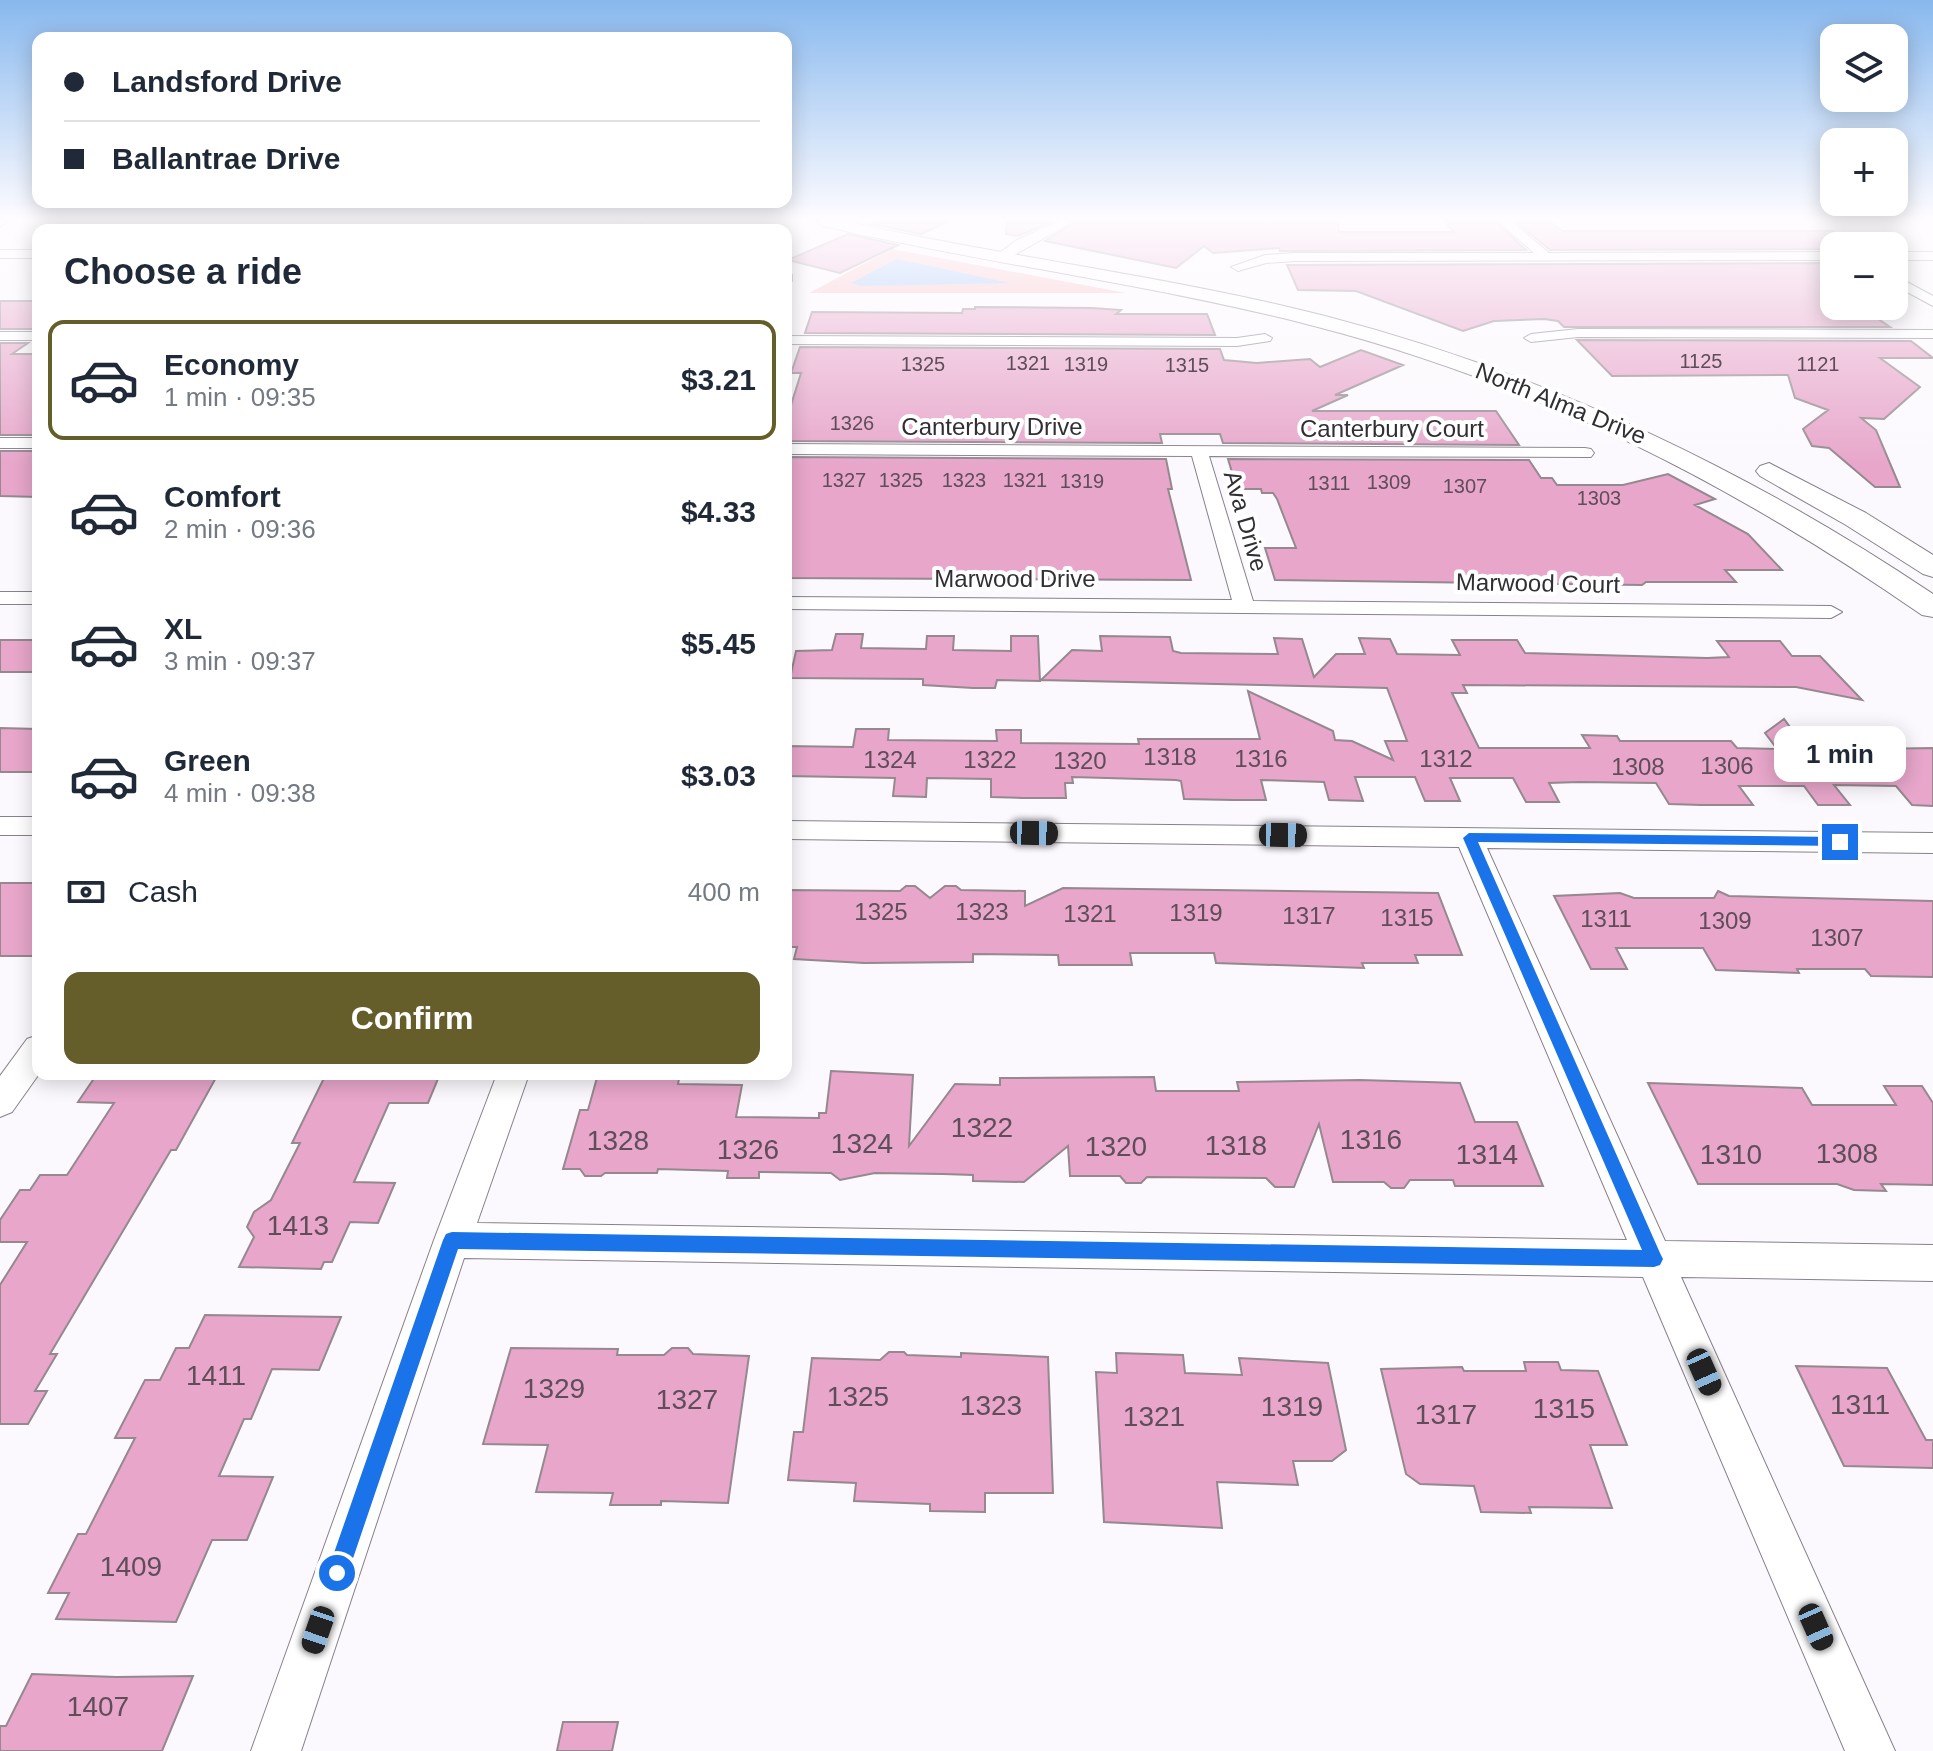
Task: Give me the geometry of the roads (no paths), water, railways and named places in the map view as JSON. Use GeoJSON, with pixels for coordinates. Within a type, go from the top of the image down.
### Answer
{"type":"FeatureCollection","features":[{"type":"Feature","properties":{"kind":"main road","name":"North Alma Drive"},"geometry":{"type":"LineString","coordinates":[[1238,303],[1360,332],[1487,372],[1608,420],[1707,468],[1841,545],[1933,608]]}},
{"type":"Feature","properties":{"kind":"main road","name":"North Alma Drive"},"geometry":{"type":"LineString","coordinates":[[1294,303],[1342,311],[1476,349],[1615,400]]}},
{"type":"Feature","properties":{"kind":"main road"},"geometry":{"type":"LineString","coordinates":[[1751,462],[1856,519],[1933,568]]}},
{"type":"Feature","properties":{"kind":"street"},"geometry":{"type":"LineString","coordinates":[[1531,338],[1578,333],[1933,334]]}},
{"type":"Feature","properties":{"kind":"street"},"geometry":{"type":"LineString","coordinates":[[0,336],[32,336]]}},
{"type":"Feature","properties":{"kind":"street"},"geometry":{"type":"LineString","coordinates":[[792,340],[1237,342],[1265,338]]}},
{"type":"Feature","properties":{"kind":"street"},"geometry":{"type":"LineString","coordinates":[[0,443],[32,443]]}},
{"type":"Feature","properties":{"kind":"street","name":"Canterbury Drive"},"geometry":{"type":"LineString","coordinates":[[792,449],[1199,451]]}},
{"type":"Feature","properties":{"kind":"street","name":"Canterbury Court"},"geometry":{"type":"LineString","coordinates":[[1199,451],[1585,453]]}},
{"type":"Feature","properties":{"kind":"street","name":"Ava Drive"},"geometry":{"type":"LineString","coordinates":[[1199,451],[1244,606]]}},
{"type":"Feature","properties":{"kind":"street"},"geometry":{"type":"LineString","coordinates":[[0,598],[32,598]]}},
{"type":"Feature","properties":{"kind":"street","name":"Marwood Drive"},"geometry":{"type":"LineString","coordinates":[[792,603],[1244,606]]}},
{"type":"Feature","properties":{"kind":"street","name":"Marwood Court"},"geometry":{"type":"LineString","coordinates":[[1244,606],[1831,612]]}},
{"type":"Feature","properties":{"kind":"street"},"geometry":{"type":"LineString","coordinates":[[0,826],[32,826]]}},
{"type":"Feature","properties":{"kind":"street"},"geometry":{"type":"LineString","coordinates":[[792,830],[1933,843]]}},
{"type":"Feature","properties":{"kind":"street"},"geometry":{"type":"LineString","coordinates":[[1469,838],[1870,1751]]}},
{"type":"Feature","properties":{"kind":"street"},"geometry":{"type":"LineString","coordinates":[[0,1102],[32,1057]]}},
{"type":"Feature","properties":{"kind":"street"},"geometry":{"type":"LineString","coordinates":[[276,1751],[452,1240],[511,1080]]}},
{"type":"Feature","properties":{"kind":"street"},"geometry":{"type":"LineString","coordinates":[[452,1240],[1933,1263]]}}]}
